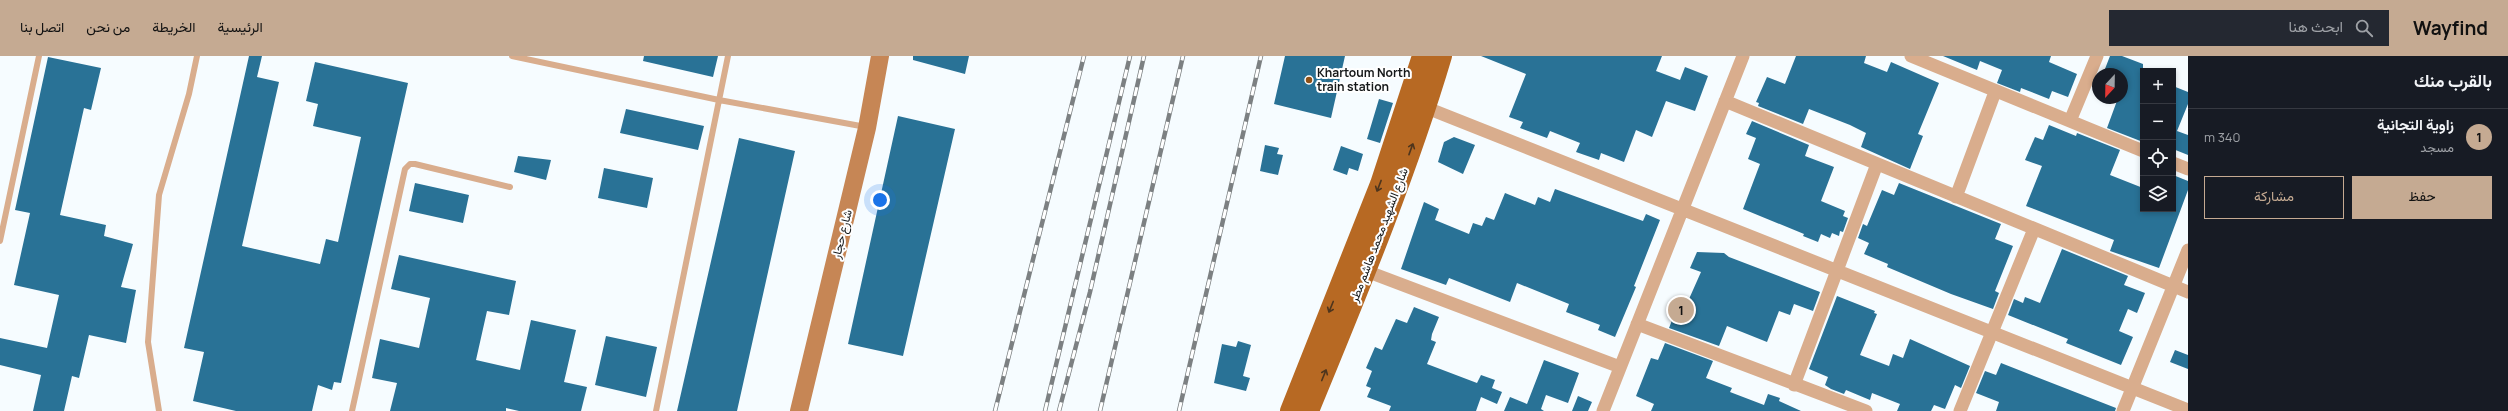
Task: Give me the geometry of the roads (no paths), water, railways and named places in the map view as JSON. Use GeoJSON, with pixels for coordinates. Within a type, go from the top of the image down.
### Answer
{"type":"FeatureCollection","features":[{"type":"Feature","properties":{"kind":"main road","name":"شارع الشهيد محمد هاشم مطر"},"geometry":{"type":"LineString","coordinates":[[1290,411],[1380,184],[1422,56]]}},
{"type":"Feature","properties":{"kind":"main road","name":"شارع الشهيد محمد هاشم مطر"},"geometry":{"type":"LineString","coordinates":[[1309,411],[1366,270],[1427,108],[1442,56]]}},
{"type":"Feature","properties":{"kind":"street","name":"شارع حجار"},"geometry":{"type":"LineString","coordinates":[[799,411],[867,128],[880,56]]}},
{"type":"Feature","properties":{"kind":"street"},"geometry":{"type":"LineString","coordinates":[[1603,411],[1743,56]]}},
{"type":"Feature","properties":{"kind":"street"},"geometry":{"type":"LineString","coordinates":[[1912,56],[1995,92],[2140,150]]}},
{"type":"Feature","properties":{"kind":"street"},"geometry":{"type":"LineString","coordinates":[[2070,121],[2097,56]]}},
{"type":"Feature","properties":{"kind":"street"},"geometry":{"type":"LineString","coordinates":[[1956,197],[1995,92]]}},
{"type":"Feature","properties":{"kind":"street"},"geometry":{"type":"LineString","coordinates":[[1725,101],[2188,292]]}},
{"type":"Feature","properties":{"kind":"street"},"geometry":{"type":"LineString","coordinates":[[1427,108],[1683,208],[1991,333],[2188,410]]}},
{"type":"Feature","properties":{"kind":"street"},"geometry":{"type":"LineString","coordinates":[[1794,385],[1877,164]]}},
{"type":"Feature","properties":{"kind":"street"},"geometry":{"type":"LineString","coordinates":[[2176,164],[2188,169]]}},
{"type":"Feature","properties":{"kind":"street"},"geometry":{"type":"LineString","coordinates":[[1960,411],[2034,229]]}},
{"type":"Feature","properties":{"kind":"street"},"geometry":{"type":"LineString","coordinates":[[2123,411],[2188,250]]}},
{"type":"Feature","properties":{"kind":"street"},"geometry":{"type":"LineString","coordinates":[[1366,270],[1620,367]]}},
{"type":"Feature","properties":{"kind":"street"},"geometry":{"type":"LineString","coordinates":[[1637,324],[1794,385],[1866,411]]}},
{"type":"Feature","properties":{"kind":"lane"},"geometry":{"type":"LineString","coordinates":[[0,241],[39,56]]}},
{"type":"Feature","properties":{"kind":"lane"},"geometry":{"type":"LineString","coordinates":[[159,411],[148,342],[159,195],[189,94],[197,56]]}},
{"type":"Feature","properties":{"kind":"lane"},"geometry":{"type":"LineString","coordinates":[[512,56],[719,100],[867,128]]}},
{"type":"Feature","properties":{"kind":"lane"},"geometry":{"type":"LineString","coordinates":[[656,411],[728,56]]}},
{"type":"Feature","properties":{"kind":"lane"},"geometry":{"type":"LineString","coordinates":[[352,411],[406,169],[410,164],[415,164],[510,188]]}},
{"type":"Feature","properties":{"kind":"railway"},"geometry":{"type":"LineString","coordinates":[[995,411],[1084,56]]}},
{"type":"Feature","properties":{"kind":"railway"},"geometry":{"type":"LineString","coordinates":[[1045,411],[1130,56]]}},
{"type":"Feature","properties":{"kind":"railway"},"geometry":{"type":"LineString","coordinates":[[1059,411],[1090,292],[1144,56]]}},
{"type":"Feature","properties":{"kind":"railway"},"geometry":{"type":"LineString","coordinates":[[1100,411],[1183,56]]}},
{"type":"Feature","properties":{"kind":"railway"},"geometry":{"type":"LineString","coordinates":[[1179,411],[1261,56]]}},
{"type":"Feature","properties":{"kind":"place","name":"Khartoum North train station"},"geometry":{"type":"Point","coordinates":[1309,80]}},
{"type":"Feature","properties":{"kind":"place","name":"زاوية التجانية"},"geometry":{"type":"Point","coordinates":[1681,310]}}]}
